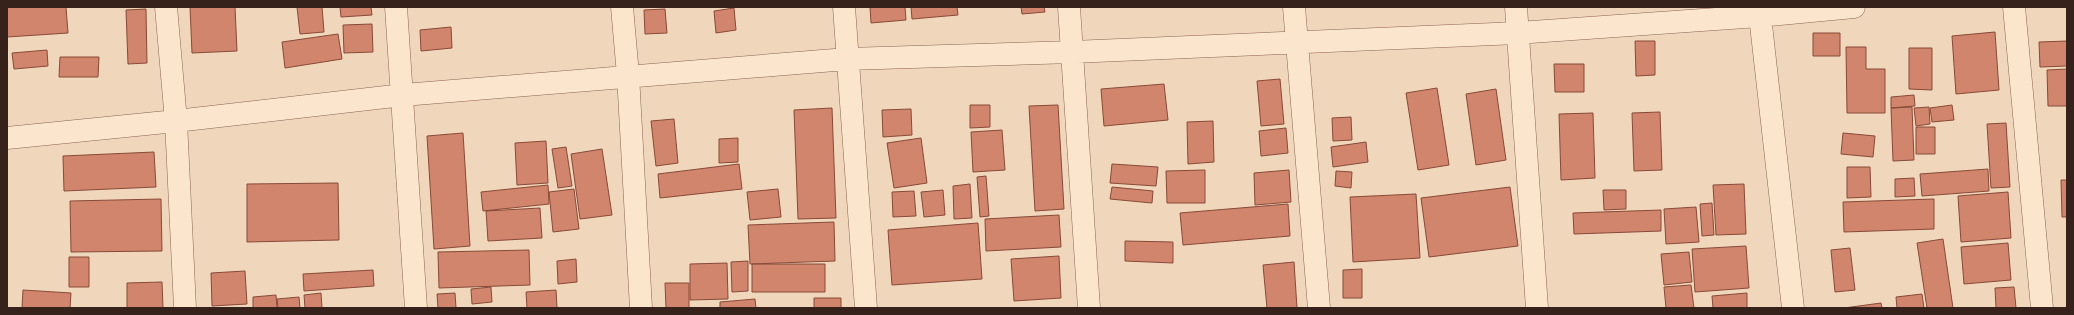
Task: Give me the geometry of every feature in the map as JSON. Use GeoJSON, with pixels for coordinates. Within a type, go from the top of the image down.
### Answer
{"type":"FeatureCollection","features":[{"type":"Feature","properties":{"kind":"street"},"geometry":{"type":"LineString","coordinates":[[166,7],[176,121],[185,308]]}},
{"type":"Feature","properties":{"kind":"street"},"geometry":{"type":"LineString","coordinates":[[396,7],[403,94],[416,308]]}},
{"type":"Feature","properties":{"kind":"street"},"geometry":{"type":"LineString","coordinates":[[622,7],[628,76],[641,308]]}},
{"type":"Feature","properties":{"kind":"street"},"geometry":{"type":"LineString","coordinates":[[844,7],[866,308]]}},
{"type":"Feature","properties":{"kind":"street"},"geometry":{"type":"LineString","coordinates":[[1069,7],[1089,308]]}},
{"type":"Feature","properties":{"kind":"street"},"geometry":{"type":"LineString","coordinates":[[1294,7],[1319,308]]}},
{"type":"Feature","properties":{"kind":"street"},"geometry":{"type":"LineString","coordinates":[[1516,7],[1537,308]]}},
{"type":"Feature","properties":{"kind":"street"},"geometry":{"type":"LineString","coordinates":[[7,138],[176,121],[403,94],[847,59],[1072,52],[1518,33],[1759,12],[1854,7]]}},
{"type":"Feature","properties":{"kind":"street"},"geometry":{"type":"LineString","coordinates":[[2014,7],[2042,308]]}},
{"type":"Feature","properties":{"kind":"street"},"geometry":{"type":"LineString","coordinates":[[1759,12],[1793,308]]}},
{"type":"Feature","properties":{"kind":"building"},"geometry":{"type":"Polygon","coordinates":[[[7,7],[66,7],[68,33],[7,37],[7,7]]]}},
{"type":"Feature","properties":{"kind":"building"},"geometry":{"type":"Polygon","coordinates":[[[190,7],[235,7],[237,51],[192,53],[190,7]]]}},
{"type":"Feature","properties":{"kind":"building"},"geometry":{"type":"Polygon","coordinates":[[[297,7],[322,7],[324,32],[300,34],[297,7]]]}},
{"type":"Feature","properties":{"kind":"building"},"geometry":{"type":"Polygon","coordinates":[[[340,7],[371,7],[372,15],[341,17],[340,7]]]}},
{"type":"Feature","properties":{"kind":"building"},"geometry":{"type":"Polygon","coordinates":[[[870,7],[905,7],[906,20],[871,23],[870,7]]]}},
{"type":"Feature","properties":{"kind":"building"},"geometry":{"type":"Polygon","coordinates":[[[911,7],[957,7],[958,15],[912,19],[911,7]]]}},
{"type":"Feature","properties":{"kind":"building"},"geometry":{"type":"Polygon","coordinates":[[[1021,7],[1044,7],[1045,12],[1022,14],[1021,7]]]}},
{"type":"Feature","properties":{"kind":"building"},"geometry":{"type":"Polygon","coordinates":[[[734,8],[736,30],[716,33],[714,11],[734,8]]]}},
{"type":"Feature","properties":{"kind":"building"},"geometry":{"type":"Polygon","coordinates":[[[146,9],[147,63],[128,64],[126,10],[146,9]]]}},
{"type":"Feature","properties":{"kind":"building"},"geometry":{"type":"Polygon","coordinates":[[[665,9],[667,33],[645,34],[644,10],[665,9]]]}},
{"type":"Feature","properties":{"kind":"building"},"geometry":{"type":"Polygon","coordinates":[[[372,24],[373,52],[344,53],[343,25],[372,24]]]}},
{"type":"Feature","properties":{"kind":"building"},"geometry":{"type":"Polygon","coordinates":[[[451,27],[452,48],[421,51],[420,30],[451,27]]]}},
{"type":"Feature","properties":{"kind":"building"},"geometry":{"type":"Polygon","coordinates":[[[1995,32],[1999,90],[1956,94],[1952,36],[1995,32]]]}},
{"type":"Feature","properties":{"kind":"building"},"geometry":{"type":"Polygon","coordinates":[[[1813,33],[1840,33],[1840,56],[1813,56],[1813,33]]]}},
{"type":"Feature","properties":{"kind":"building"},"geometry":{"type":"Polygon","coordinates":[[[338,34],[342,59],[285,68],[282,42],[338,34]]]}},
{"type":"Feature","properties":{"kind":"building"},"geometry":{"type":"Polygon","coordinates":[[[1635,41],[1655,41],[1655,75],[1636,76],[1635,41]]]}},
{"type":"Feature","properties":{"kind":"building"},"geometry":{"type":"Polygon","coordinates":[[[2067,41],[2067,66],[2040,67],[2039,42],[2067,41]]]}},
{"type":"Feature","properties":{"kind":"building"},"geometry":{"type":"Polygon","coordinates":[[[1846,47],[1866,47],[1866,69],[1885,69],[1885,113],[1847,113],[1846,47]]]}},
{"type":"Feature","properties":{"kind":"building"},"geometry":{"type":"Polygon","coordinates":[[[1909,48],[1932,48],[1932,90],[1909,89],[1909,48]]]}},
{"type":"Feature","properties":{"kind":"building"},"geometry":{"type":"Polygon","coordinates":[[[47,50],[48,66],[14,69],[12,53],[47,50]]]}},
{"type":"Feature","properties":{"kind":"building"},"geometry":{"type":"Polygon","coordinates":[[[60,57],[99,57],[98,77],[59,77],[60,57]]]}},
{"type":"Feature","properties":{"kind":"building"},"geometry":{"type":"Polygon","coordinates":[[[1554,64],[1584,64],[1584,92],[1555,92],[1554,64]]]}},
{"type":"Feature","properties":{"kind":"building"},"geometry":{"type":"Polygon","coordinates":[[[2067,69],[2067,106],[2048,106],[2047,70],[2067,69]]]}},
{"type":"Feature","properties":{"kind":"building"},"geometry":{"type":"Polygon","coordinates":[[[1280,79],[1284,124],[1261,126],[1257,81],[1280,79]]]}},
{"type":"Feature","properties":{"kind":"building"},"geometry":{"type":"Polygon","coordinates":[[[1164,84],[1168,120],[1104,126],[1101,89],[1164,84]]]}},
{"type":"Feature","properties":{"kind":"building"},"geometry":{"type":"Polygon","coordinates":[[[1437,88],[1449,165],[1418,170],[1406,93],[1437,88]]]}},
{"type":"Feature","properties":{"kind":"building"},"geometry":{"type":"Polygon","coordinates":[[[1496,89],[1506,160],[1476,165],[1466,94],[1496,89]]]}},
{"type":"Feature","properties":{"kind":"building"},"geometry":{"type":"Polygon","coordinates":[[[1914,95],[1915,106],[1891,108],[1891,97],[1914,95]]]}},
{"type":"Feature","properties":{"kind":"building"},"geometry":{"type":"Polygon","coordinates":[[[970,105],[990,105],[990,127],[970,128],[970,105]]]}},
{"type":"Feature","properties":{"kind":"building"},"geometry":{"type":"Polygon","coordinates":[[[1058,105],[1064,209],[1035,211],[1029,106],[1058,105]]]}},
{"type":"Feature","properties":{"kind":"building"},"geometry":{"type":"Polygon","coordinates":[[[1952,105],[1954,120],[1932,122],[1930,108],[1952,105]]]}},
{"type":"Feature","properties":{"kind":"building"},"geometry":{"type":"Polygon","coordinates":[[[1912,107],[1914,160],[1893,161],[1891,108],[1912,107]]]}},
{"type":"Feature","properties":{"kind":"building"},"geometry":{"type":"Polygon","coordinates":[[[1929,107],[1930,124],[1916,126],[1914,108],[1929,107]]]}},
{"type":"Feature","properties":{"kind":"building"},"geometry":{"type":"Polygon","coordinates":[[[832,108],[836,218],[798,219],[794,110],[832,108]]]}},
{"type":"Feature","properties":{"kind":"building"},"geometry":{"type":"Polygon","coordinates":[[[911,109],[912,135],[883,137],[882,110],[911,109]]]}},
{"type":"Feature","properties":{"kind":"building"},"geometry":{"type":"Polygon","coordinates":[[[1660,112],[1662,170],[1634,171],[1632,113],[1660,112]]]}},
{"type":"Feature","properties":{"kind":"building"},"geometry":{"type":"Polygon","coordinates":[[[1593,113],[1595,178],[1561,180],[1559,114],[1593,113]]]}},
{"type":"Feature","properties":{"kind":"building"},"geometry":{"type":"Polygon","coordinates":[[[1351,117],[1352,140],[1333,141],[1332,118],[1351,117]]]}},
{"type":"Feature","properties":{"kind":"building"},"geometry":{"type":"Polygon","coordinates":[[[674,119],[678,163],[656,166],[651,121],[674,119]]]}},
{"type":"Feature","properties":{"kind":"building"},"geometry":{"type":"Polygon","coordinates":[[[1213,121],[1214,162],[1188,164],[1187,122],[1213,121]]]}},
{"type":"Feature","properties":{"kind":"building"},"geometry":{"type":"Polygon","coordinates":[[[2006,123],[2010,187],[1991,188],[1987,124],[2006,123]]]}},
{"type":"Feature","properties":{"kind":"building"},"geometry":{"type":"Polygon","coordinates":[[[1916,127],[1935,127],[1935,154],[1916,154],[1916,127]]]}},
{"type":"Feature","properties":{"kind":"building"},"geometry":{"type":"Polygon","coordinates":[[[1286,128],[1288,153],[1261,156],[1259,131],[1286,128]]]}},
{"type":"Feature","properties":{"kind":"building"},"geometry":{"type":"Polygon","coordinates":[[[1002,130],[1005,170],[973,172],[971,132],[1002,130]]]}},
{"type":"Feature","properties":{"kind":"building"},"geometry":{"type":"Polygon","coordinates":[[[463,133],[470,246],[434,249],[427,136],[463,133]]]}},
{"type":"Feature","properties":{"kind":"building"},"geometry":{"type":"Polygon","coordinates":[[[1843,133],[1875,136],[1873,157],[1841,154],[1843,133]]]}},
{"type":"Feature","properties":{"kind":"building"},"geometry":{"type":"Polygon","coordinates":[[[738,138],[738,162],[719,163],[719,139],[738,138]]]}},
{"type":"Feature","properties":{"kind":"building"},"geometry":{"type":"Polygon","coordinates":[[[921,138],[927,183],[894,188],[887,143],[921,138]]]}},
{"type":"Feature","properties":{"kind":"building"},"geometry":{"type":"Polygon","coordinates":[[[546,141],[548,183],[517,185],[515,143],[546,141]]]}},
{"type":"Feature","properties":{"kind":"building"},"geometry":{"type":"Polygon","coordinates":[[[1366,142],[1368,162],[1333,167],[1331,147],[1366,142]]]}},
{"type":"Feature","properties":{"kind":"building"},"geometry":{"type":"Polygon","coordinates":[[[566,147],[572,186],[558,188],[552,149],[566,147]]]}},
{"type":"Feature","properties":{"kind":"building"},"geometry":{"type":"Polygon","coordinates":[[[602,149],[612,215],[580,219],[571,154],[602,149]]]}},
{"type":"Feature","properties":{"kind":"building"},"geometry":{"type":"Polygon","coordinates":[[[154,152],[156,187],[64,191],[63,156],[154,152]]]}},
{"type":"Feature","properties":{"kind":"building"},"geometry":{"type":"Polygon","coordinates":[[[739,164],[742,189],[660,198],[658,174],[739,164]]]}},
{"type":"Feature","properties":{"kind":"building"},"geometry":{"type":"Polygon","coordinates":[[[1112,164],[1158,167],[1156,186],[1110,183],[1112,164]]]}},
{"type":"Feature","properties":{"kind":"building"},"geometry":{"type":"Polygon","coordinates":[[[1847,167],[1870,167],[1871,197],[1847,198],[1847,167]]]}},
{"type":"Feature","properties":{"kind":"building"},"geometry":{"type":"Polygon","coordinates":[[[1988,169],[1989,191],[1922,196],[1920,174],[1988,169]]]}},
{"type":"Feature","properties":{"kind":"building"},"geometry":{"type":"Polygon","coordinates":[[[1205,170],[1205,203],[1167,203],[1166,171],[1205,170]]]}},
{"type":"Feature","properties":{"kind":"building"},"geometry":{"type":"Polygon","coordinates":[[[1289,170],[1291,202],[1255,205],[1254,173],[1289,170]]]}},
{"type":"Feature","properties":{"kind":"building"},"geometry":{"type":"Polygon","coordinates":[[[1336,171],[1352,172],[1351,188],[1335,186],[1336,171]]]}},
{"type":"Feature","properties":{"kind":"building"},"geometry":{"type":"Polygon","coordinates":[[[986,176],[989,216],[980,217],[977,177],[986,176]]]}},
{"type":"Feature","properties":{"kind":"building"},"geometry":{"type":"Polygon","coordinates":[[[1914,178],[1915,196],[1895,197],[1895,179],[1914,178]]]}},
{"type":"Feature","properties":{"kind":"building"},"geometry":{"type":"Polygon","coordinates":[[[2061,180],[2067,180],[2067,217],[2062,217],[2061,180]]]}},
{"type":"Feature","properties":{"kind":"building"},"geometry":{"type":"Polygon","coordinates":[[[338,183],[339,240],[247,242],[247,184],[338,183]]]}},
{"type":"Feature","properties":{"kind":"building"},"geometry":{"type":"Polygon","coordinates":[[[970,184],[972,218],[954,219],[953,186],[970,184]]]}},
{"type":"Feature","properties":{"kind":"building"},"geometry":{"type":"Polygon","coordinates":[[[1744,184],[1746,234],[1716,235],[1713,185],[1744,184]]]}},
{"type":"Feature","properties":{"kind":"building"},"geometry":{"type":"Polygon","coordinates":[[[548,185],[549,204],[483,211],[481,192],[548,185]]]}},
{"type":"Feature","properties":{"kind":"building"},"geometry":{"type":"Polygon","coordinates":[[[1112,187],[1153,191],[1152,203],[1110,199],[1112,187]]]}},
{"type":"Feature","properties":{"kind":"building"},"geometry":{"type":"Polygon","coordinates":[[[1510,187],[1518,246],[1429,257],[1421,198],[1510,187]]]}},
{"type":"Feature","properties":{"kind":"building"},"geometry":{"type":"Polygon","coordinates":[[[574,189],[579,229],[553,232],[549,192],[574,189]]]}},
{"type":"Feature","properties":{"kind":"building"},"geometry":{"type":"Polygon","coordinates":[[[778,189],[781,217],[750,220],[747,192],[778,189]]]}},
{"type":"Feature","properties":{"kind":"building"},"geometry":{"type":"Polygon","coordinates":[[[943,190],[945,215],[924,217],[921,192],[943,190]]]}},
{"type":"Feature","properties":{"kind":"building"},"geometry":{"type":"Polygon","coordinates":[[[1603,190],[1626,190],[1626,209],[1604,210],[1603,190]]]}},
{"type":"Feature","properties":{"kind":"building"},"geometry":{"type":"Polygon","coordinates":[[[914,191],[916,216],[893,217],[892,192],[914,191]]]}},
{"type":"Feature","properties":{"kind":"building"},"geometry":{"type":"Polygon","coordinates":[[[2008,192],[2011,238],[1961,242],[1958,196],[2008,192]]]}},
{"type":"Feature","properties":{"kind":"building"},"geometry":{"type":"Polygon","coordinates":[[[1416,194],[1420,258],[1353,262],[1350,197],[1416,194]]]}},
{"type":"Feature","properties":{"kind":"building"},"geometry":{"type":"Polygon","coordinates":[[[161,199],[162,251],[71,252],[70,201],[161,199]]]}},
{"type":"Feature","properties":{"kind":"building"},"geometry":{"type":"Polygon","coordinates":[[[1934,199],[1934,229],[1844,232],[1843,202],[1934,199]]]}},
{"type":"Feature","properties":{"kind":"building"},"geometry":{"type":"Polygon","coordinates":[[[1712,203],[1714,235],[1702,236],[1700,204],[1712,203]]]}},
{"type":"Feature","properties":{"kind":"building"},"geometry":{"type":"Polygon","coordinates":[[[1288,204],[1290,236],[1183,245],[1180,213],[1288,204]]]}},
{"type":"Feature","properties":{"kind":"building"},"geometry":{"type":"Polygon","coordinates":[[[1696,207],[1699,242],[1666,244],[1664,209],[1696,207]]]}},
{"type":"Feature","properties":{"kind":"building"},"geometry":{"type":"Polygon","coordinates":[[[540,208],[542,238],[488,241],[486,211],[540,208]]]}},
{"type":"Feature","properties":{"kind":"building"},"geometry":{"type":"Polygon","coordinates":[[[1661,210],[1661,231],[1574,234],[1573,213],[1661,210]]]}},
{"type":"Feature","properties":{"kind":"building"},"geometry":{"type":"Polygon","coordinates":[[[1059,215],[1061,247],[986,251],[985,219],[1059,215]]]}},
{"type":"Feature","properties":{"kind":"building"},"geometry":{"type":"Polygon","coordinates":[[[834,222],[835,261],[750,264],[748,225],[834,222]]]}},
{"type":"Feature","properties":{"kind":"building"},"geometry":{"type":"Polygon","coordinates":[[[978,223],[982,279],[892,285],[888,230],[978,223]]]}},
{"type":"Feature","properties":{"kind":"building"},"geometry":{"type":"Polygon","coordinates":[[[1943,239],[1953,308],[1927,308],[1917,243],[1943,239]]]}},
{"type":"Feature","properties":{"kind":"building"},"geometry":{"type":"Polygon","coordinates":[[[1125,241],[1173,242],[1173,263],[1125,261],[1125,241]]]}},
{"type":"Feature","properties":{"kind":"building"},"geometry":{"type":"Polygon","coordinates":[[[2008,243],[2011,280],[1964,284],[1961,247],[2008,243]]]}},
{"type":"Feature","properties":{"kind":"building"},"geometry":{"type":"Polygon","coordinates":[[[1746,246],[1749,288],[1695,292],[1692,249],[1746,246]]]}},
{"type":"Feature","properties":{"kind":"building"},"geometry":{"type":"Polygon","coordinates":[[[1850,248],[1855,290],[1835,292],[1831,250],[1850,248]]]}},
{"type":"Feature","properties":{"kind":"building"},"geometry":{"type":"Polygon","coordinates":[[[529,250],[530,285],[439,288],[438,252],[529,250]]]}},
{"type":"Feature","properties":{"kind":"building"},"geometry":{"type":"Polygon","coordinates":[[[1689,252],[1692,282],[1664,285],[1661,254],[1689,252]]]}},
{"type":"Feature","properties":{"kind":"building"},"geometry":{"type":"Polygon","coordinates":[[[1059,256],[1061,298],[1014,301],[1011,259],[1059,256]]]}},
{"type":"Feature","properties":{"kind":"building"},"geometry":{"type":"Polygon","coordinates":[[[69,257],[89,257],[89,287],[69,287],[69,257]]]}},
{"type":"Feature","properties":{"kind":"building"},"geometry":{"type":"Polygon","coordinates":[[[576,259],[577,282],[558,284],[557,261],[576,259]]]}},
{"type":"Feature","properties":{"kind":"building"},"geometry":{"type":"Polygon","coordinates":[[[748,261],[748,291],[732,292],[731,262],[748,261]]]}},
{"type":"Feature","properties":{"kind":"building"},"geometry":{"type":"Polygon","coordinates":[[[1294,262],[1297,308],[1267,308],[1263,265],[1294,262]]]}},
{"type":"Feature","properties":{"kind":"building"},"geometry":{"type":"Polygon","coordinates":[[[727,263],[728,299],[690,300],[690,264],[727,263]]]}},
{"type":"Feature","properties":{"kind":"building"},"geometry":{"type":"Polygon","coordinates":[[[752,264],[825,264],[825,292],[752,292],[752,264]]]}},
{"type":"Feature","properties":{"kind":"building"},"geometry":{"type":"Polygon","coordinates":[[[1362,269],[1362,298],[1343,298],[1343,270],[1362,269]]]}},
{"type":"Feature","properties":{"kind":"building"},"geometry":{"type":"Polygon","coordinates":[[[373,270],[374,286],[304,291],[303,274],[373,270]]]}},
{"type":"Feature","properties":{"kind":"building"},"geometry":{"type":"Polygon","coordinates":[[[245,271],[247,304],[212,306],[211,273],[245,271]]]}},
{"type":"Feature","properties":{"kind":"building"},"geometry":{"type":"Polygon","coordinates":[[[162,282],[163,308],[127,308],[127,283],[162,282]]]}},
{"type":"Feature","properties":{"kind":"building"},"geometry":{"type":"Polygon","coordinates":[[[665,283],[689,283],[689,308],[666,308],[665,283]]]}},
{"type":"Feature","properties":{"kind":"building"},"geometry":{"type":"Polygon","coordinates":[[[1691,285],[1694,308],[1666,308],[1664,287],[1691,285]]]}},
{"type":"Feature","properties":{"kind":"building"},"geometry":{"type":"Polygon","coordinates":[[[491,287],[492,302],[472,304],[471,289],[491,287]]]}},
{"type":"Feature","properties":{"kind":"building"},"geometry":{"type":"Polygon","coordinates":[[[2014,287],[2016,308],[1996,308],[1995,288],[2014,287]]]}},
{"type":"Feature","properties":{"kind":"building"},"geometry":{"type":"Polygon","coordinates":[[[23,290],[71,293],[70,308],[22,308],[23,290]]]}},
{"type":"Feature","properties":{"kind":"building"},"geometry":{"type":"Polygon","coordinates":[[[556,290],[557,308],[527,308],[526,292],[556,290]]]}},
{"type":"Feature","properties":{"kind":"building"},"geometry":{"type":"Polygon","coordinates":[[[321,293],[322,308],[305,308],[304,295],[321,293]]]}},
{"type":"Feature","properties":{"kind":"building"},"geometry":{"type":"Polygon","coordinates":[[[455,293],[456,308],[438,308],[437,294],[455,293]]]}},
{"type":"Feature","properties":{"kind":"building"},"geometry":{"type":"Polygon","coordinates":[[[1747,293],[1747,308],[1713,308],[1712,296],[1747,293]]]}},
{"type":"Feature","properties":{"kind":"building"},"geometry":{"type":"Polygon","coordinates":[[[1922,294],[1924,308],[1897,308],[1896,297],[1922,294]]]}},
{"type":"Feature","properties":{"kind":"building"},"geometry":{"type":"Polygon","coordinates":[[[276,295],[277,308],[253,308],[253,297],[276,295]]]}},
{"type":"Feature","properties":{"kind":"building"},"geometry":{"type":"Polygon","coordinates":[[[299,297],[300,308],[278,308],[277,299],[299,297]]]}},
{"type":"Feature","properties":{"kind":"building"},"geometry":{"type":"Polygon","coordinates":[[[814,298],[841,298],[841,308],[814,308],[814,298]]]}},
{"type":"Feature","properties":{"kind":"building"},"geometry":{"type":"Polygon","coordinates":[[[755,299],[756,308],[720,308],[720,302],[755,299]]]}},
{"type":"Feature","properties":{"kind":"building"},"geometry":{"type":"Polygon","coordinates":[[[1881,303],[1882,308],[1844,308],[1881,303]]]}}]}
